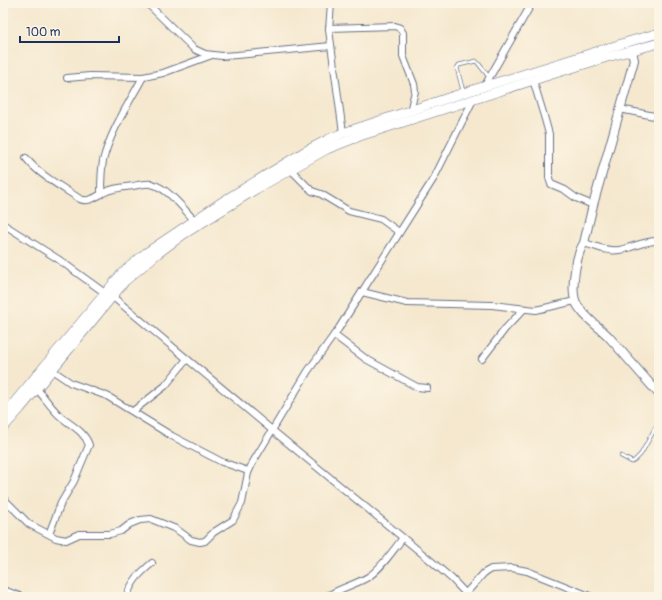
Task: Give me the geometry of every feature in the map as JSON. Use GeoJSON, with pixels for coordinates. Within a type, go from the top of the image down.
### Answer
{"type":"FeatureCollection","features":[{"type":"Feature","properties":{"kind":"main road"},"geometry":{"type":"LineString","coordinates":[[3,428],[52,370],[109,295],[123,272],[146,253],[194,220],[297,156],[343,133],[410,112],[463,93],[631,41],[659,34]]}},
{"type":"Feature","properties":{"kind":"main road"},"geometry":{"type":"LineString","coordinates":[[3,416],[109,295],[125,281],[184,234],[290,169],[345,142],[532,80],[659,43]]}},
{"type":"Feature","properties":{"kind":"street"},"geometry":{"type":"LineString","coordinates":[[147,3],[194,49],[206,54],[237,55],[331,46]]}},
{"type":"Feature","properties":{"kind":"street"},"geometry":{"type":"LineString","coordinates":[[331,3],[329,28],[343,133]]}},
{"type":"Feature","properties":{"kind":"street"},"geometry":{"type":"LineString","coordinates":[[484,87],[532,3]]}},
{"type":"Feature","properties":{"kind":"street"},"geometry":{"type":"LineString","coordinates":[[329,28],[395,26],[400,28],[403,33],[403,56],[414,84],[415,91],[410,112]]}},
{"type":"Feature","properties":{"kind":"street"},"geometry":{"type":"LineString","coordinates":[[632,51],[634,60],[593,205],[574,279],[575,301],[659,394]]}},
{"type":"Feature","properties":{"kind":"street"},"geometry":{"type":"LineString","coordinates":[[67,78],[90,76],[143,77],[163,72],[213,55]]}},
{"type":"Feature","properties":{"kind":"street"},"geometry":{"type":"LineString","coordinates":[[101,194],[101,177],[104,159],[113,133],[143,77]]}},
{"type":"Feature","properties":{"kind":"street"},"geometry":{"type":"LineString","coordinates":[[532,80],[549,134],[549,178],[551,184],[565,190],[576,198],[593,205]]}},
{"type":"Feature","properties":{"kind":"street"},"geometry":{"type":"LineString","coordinates":[[3,498],[29,524],[56,538],[66,540],[79,534],[110,534],[121,531],[130,524],[140,520],[152,520],[176,530],[191,540],[200,542],[205,541],[214,532],[234,520],[242,503],[248,471],[308,371],[334,335],[434,178],[473,100]]}},
{"type":"Feature","properties":{"kind":"street"},"geometry":{"type":"LineString","coordinates":[[620,109],[659,117]]}},
{"type":"Feature","properties":{"kind":"street"},"geometry":{"type":"LineString","coordinates":[[26,158],[43,174],[85,201],[108,191],[125,187],[151,184],[162,189],[194,220]]}},
{"type":"Feature","properties":{"kind":"street"},"geometry":{"type":"LineString","coordinates":[[290,169],[312,191],[321,194],[349,212],[381,219],[399,232]]}},
{"type":"Feature","properties":{"kind":"street"},"geometry":{"type":"LineString","coordinates":[[3,224],[58,259],[109,295],[436,564],[468,595],[484,573],[491,569],[512,568],[528,571],[592,597]]}},
{"type":"Feature","properties":{"kind":"street"},"geometry":{"type":"LineString","coordinates":[[584,243],[609,250],[618,250],[652,241],[659,241]]}},
{"type":"Feature","properties":{"kind":"street"},"geometry":{"type":"LineString","coordinates":[[362,292],[407,303],[492,305],[536,310],[575,301]]}},
{"type":"Feature","properties":{"kind":"street"},"geometry":{"type":"LineString","coordinates":[[482,359],[505,329],[524,309]]}},
{"type":"Feature","properties":{"kind":"street"},"geometry":{"type":"LineString","coordinates":[[334,335],[366,359],[417,387],[427,388]]}},
{"type":"Feature","properties":{"kind":"street"},"geometry":{"type":"LineString","coordinates":[[133,411],[165,386],[187,358]]}},
{"type":"Feature","properties":{"kind":"street"},"geometry":{"type":"LineString","coordinates":[[52,370],[71,383],[107,396],[172,436],[222,462],[248,471]]}},
{"type":"Feature","properties":{"kind":"street"},"geometry":{"type":"LineString","coordinates":[[37,389],[62,417],[86,438],[89,445],[74,481],[61,503],[48,534]]}},
{"type":"Feature","properties":{"kind":"street"},"geometry":{"type":"LineString","coordinates":[[326,597],[344,587],[368,577],[379,567],[404,538]]}},
{"type":"Feature","properties":{"kind":"street"},"geometry":{"type":"LineString","coordinates":[[126,597],[139,574],[152,563]]}},
{"type":"Feature","properties":{"kind":"street"},"geometry":{"type":"LineString","coordinates":[[3,591],[19,597]]}},
{"type":"Feature","properties":{"kind":"lane"},"geometry":{"type":"LineString","coordinates":[[463,93],[457,68],[459,66],[476,61],[489,77]]}},
{"type":"Feature","properties":{"kind":"lane"},"geometry":{"type":"LineString","coordinates":[[621,456],[632,462],[637,458],[643,451],[659,421]]}}]}
